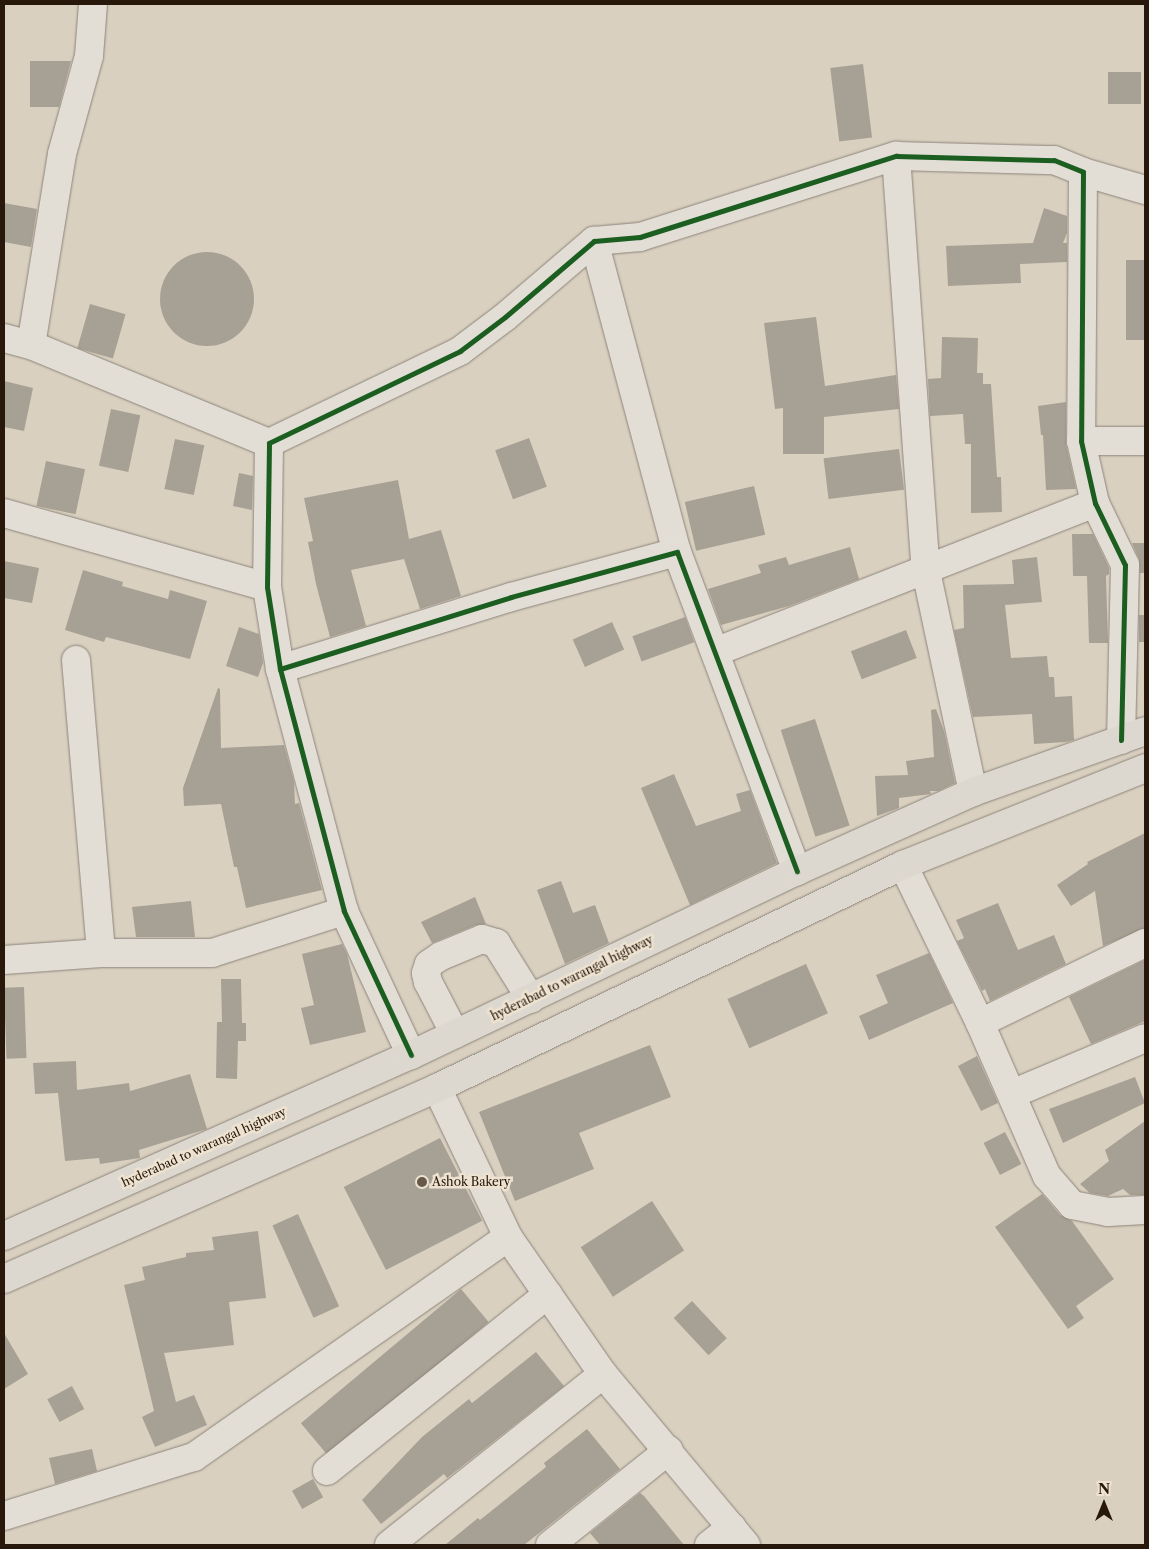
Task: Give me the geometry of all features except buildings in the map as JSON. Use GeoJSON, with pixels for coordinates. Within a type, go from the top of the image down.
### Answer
{"type":"FeatureCollection","features":[{"type":"Feature","properties":{"kind":"main road","name":"hyderabad to warangal highway"},"geometry":{"type":"LineString","coordinates":[[4,1236],[411,1055],[797,871],[973,792],[1133,736]]}},
{"type":"Feature","properties":{"kind":"main road"},"geometry":{"type":"LineString","coordinates":[[4,1279],[437,1088],[903,865],[1145,768]]}},
{"type":"Feature","properties":{"kind":"street"},"geometry":{"type":"LineString","coordinates":[[30,345],[62,154],[89,56],[93,4]]}},
{"type":"Feature","properties":{"kind":"street"},"geometry":{"type":"LineString","coordinates":[[4,338],[30,345],[269,443],[460,351],[505,317],[594,241],[640,236],[896,156],[1054,160],[1083,172],[1145,190]]}},
{"type":"Feature","properties":{"kind":"street"},"geometry":{"type":"LineString","coordinates":[[896,156],[926,571],[973,792]]}},
{"type":"Feature","properties":{"kind":"street"},"geometry":{"type":"LineString","coordinates":[[1083,172],[1081,441],[1095,503],[1125,565],[1133,736]]}},
{"type":"Feature","properties":{"kind":"street"},"geometry":{"type":"LineString","coordinates":[[594,241],[677,552],[797,871]]}},
{"type":"Feature","properties":{"kind":"street"},"geometry":{"type":"LineString","coordinates":[[1081,441],[1145,441]]}},
{"type":"Feature","properties":{"kind":"street"},"geometry":{"type":"LineString","coordinates":[[269,443],[267,587],[280,669],[344,911],[411,1055]]}},
{"type":"Feature","properties":{"kind":"street"},"geometry":{"type":"LineString","coordinates":[[715,652],[926,571],[1095,503]]}},
{"type":"Feature","properties":{"kind":"street"},"geometry":{"type":"LineString","coordinates":[[4,512],[267,587]]}},
{"type":"Feature","properties":{"kind":"street"},"geometry":{"type":"LineString","coordinates":[[280,669],[511,597],[677,552]]}},
{"type":"Feature","properties":{"kind":"street"},"geometry":{"type":"LineString","coordinates":[[76,660],[102,953]]}},
{"type":"Feature","properties":{"kind":"street"},"geometry":{"type":"LineString","coordinates":[[903,865],[980,1023],[1047,1176],[1072,1205],[1108,1212],[1145,1210]]}},
{"type":"Feature","properties":{"kind":"street"},"geometry":{"type":"LineString","coordinates":[[4,960],[102,953],[212,954],[344,911]]}},
{"type":"Feature","properties":{"kind":"street"},"geometry":{"type":"LineString","coordinates":[[455,1034],[428,982],[426,973],[429,964],[442,956],[482,939],[496,943],[530,999]]}},
{"type":"Feature","properties":{"kind":"street"},"geometry":{"type":"LineString","coordinates":[[980,1023],[1145,943]]}},
{"type":"Feature","properties":{"kind":"street"},"geometry":{"type":"LineString","coordinates":[[1012,1094],[1145,1038]]}},
{"type":"Feature","properties":{"kind":"street"},"geometry":{"type":"LineString","coordinates":[[437,1088],[508,1237],[603,1374],[739,1536],[709,1545]]}},
{"type":"Feature","properties":{"kind":"street"},"geometry":{"type":"LineString","coordinates":[[4,1516],[194,1457],[508,1237]]}},
{"type":"Feature","properties":{"kind":"street"},"geometry":{"type":"LineString","coordinates":[[327,1471],[548,1294]]}},
{"type":"Feature","properties":{"kind":"street"},"geometry":{"type":"LineString","coordinates":[[389,1545],[603,1374]]}},
{"type":"Feature","properties":{"kind":"street"},"geometry":{"type":"LineString","coordinates":[[550,1545],[668,1450]]}},
{"type":"Feature","properties":{"kind":"cycle path"},"geometry":{"type":"LineString","coordinates":[[411,1055],[344,911],[280,669],[267,587],[269,443],[460,351],[505,317],[594,241],[640,237],[896,156],[1054,160],[1083,172],[1081,441],[1095,503],[1125,565],[1121,740]]}},
{"type":"Feature","properties":{"kind":"cycle path"},"geometry":{"type":"LineString","coordinates":[[280,669],[511,597],[677,552],[797,871]]}},
{"type":"Feature","properties":{"kind":"place","name":"Ashok Bakery"},"geometry":{"type":"Point","coordinates":[422,1182]}}]}
